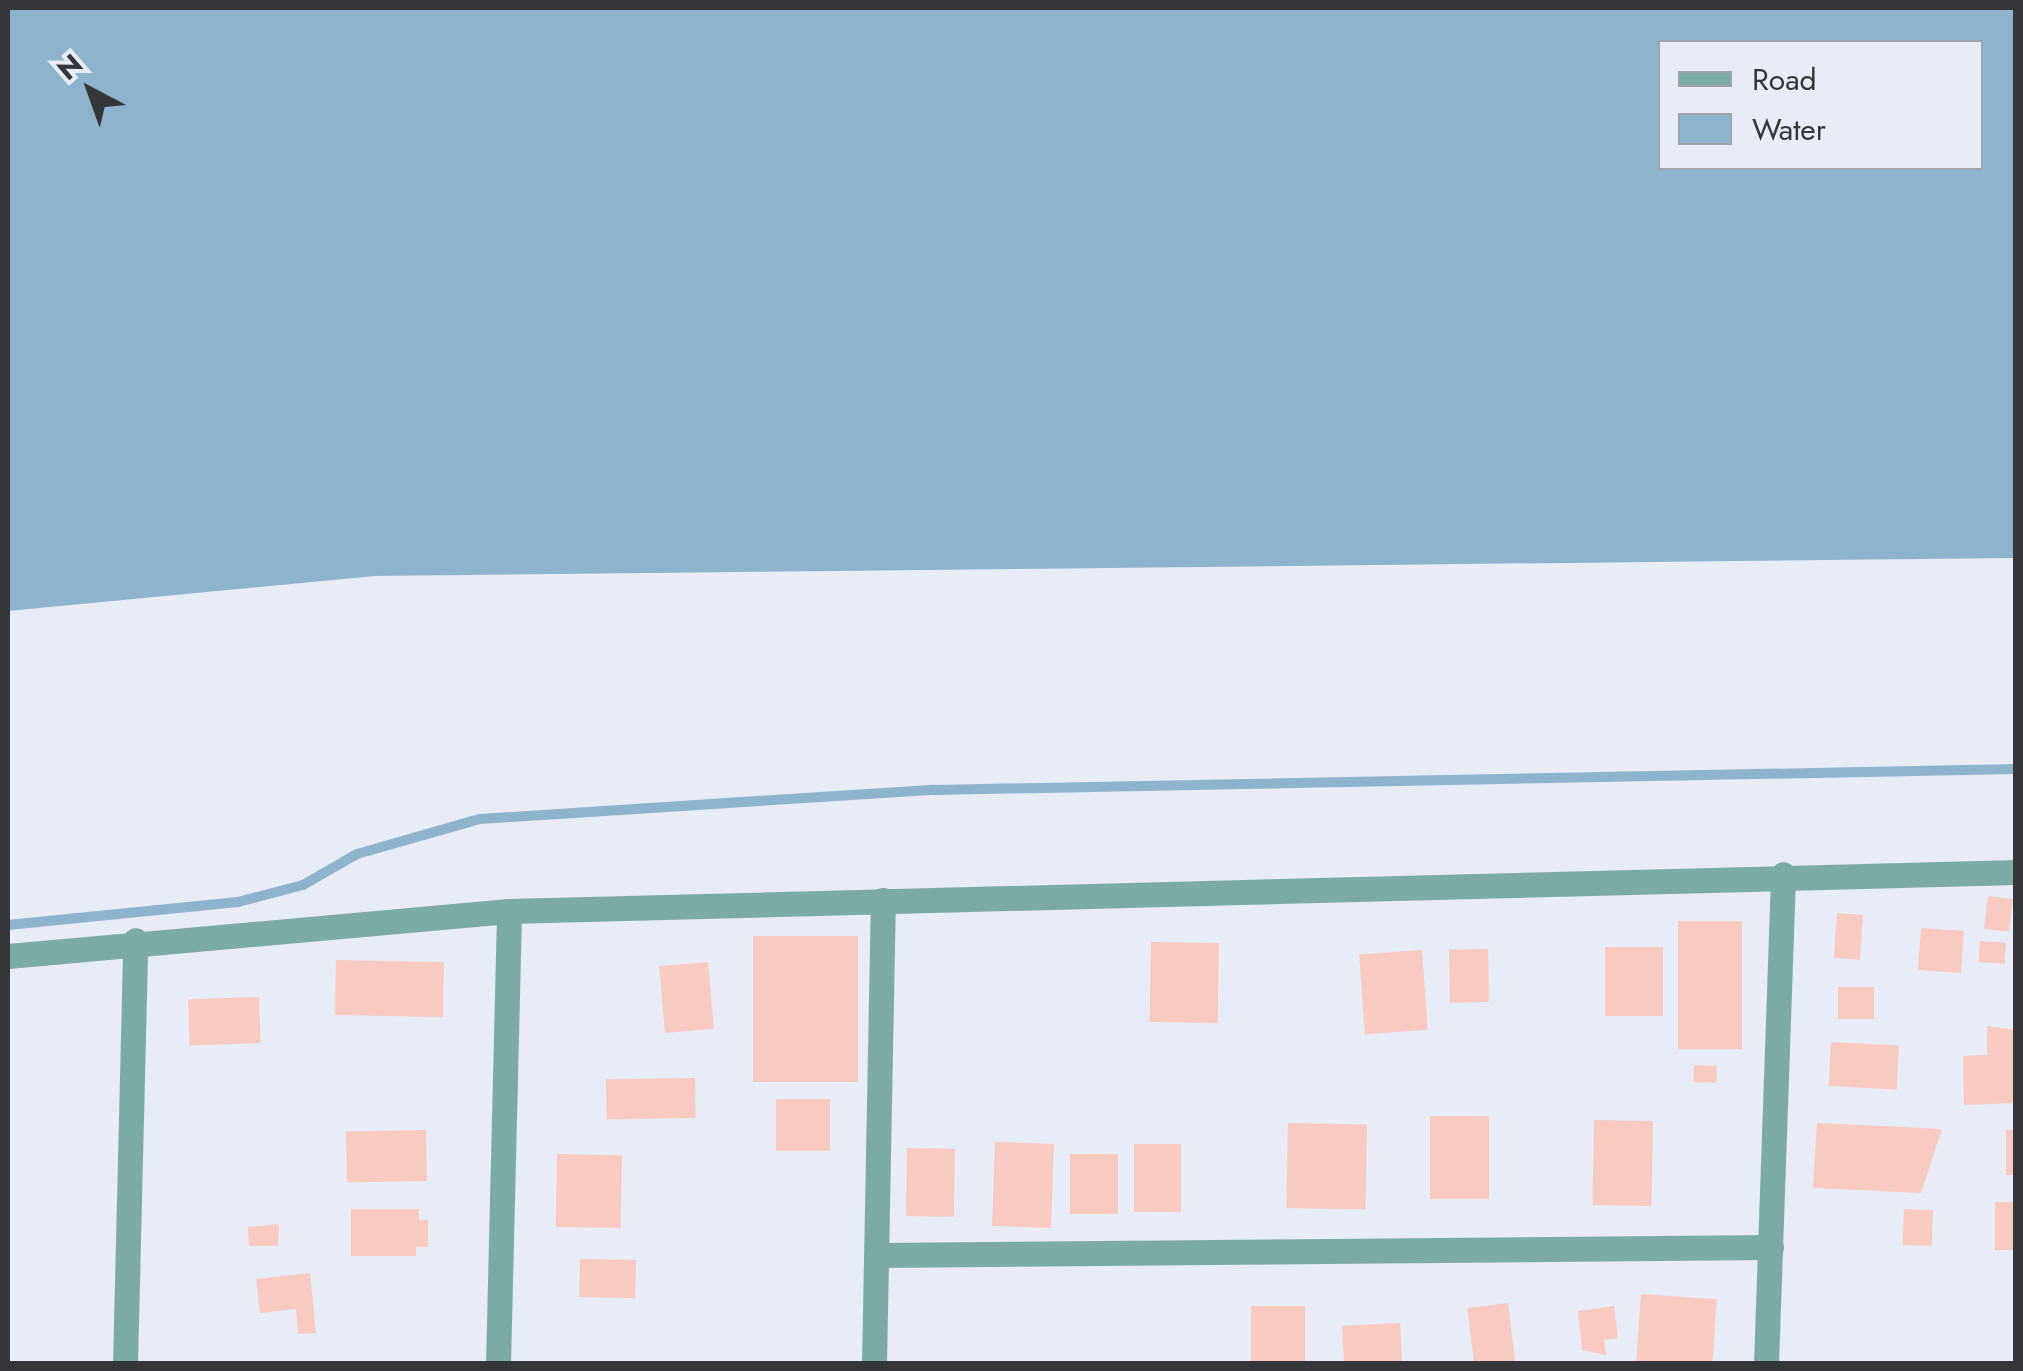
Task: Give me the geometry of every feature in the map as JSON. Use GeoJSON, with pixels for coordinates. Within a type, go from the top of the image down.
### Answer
{"type":"FeatureCollection","features":[{"type":"Feature","properties":{"kind":"street"},"geometry":{"type":"LineString","coordinates":[[8,956],[135,940],[509,912],[1782,874],[2016,872]]}},
{"type":"Feature","properties":{"kind":"street"},"geometry":{"type":"LineString","coordinates":[[1766,1364],[1782,874]]}},
{"type":"Feature","properties":{"kind":"street"},"geometry":{"type":"LineString","coordinates":[[874,1364],[883,900]]}},
{"type":"Feature","properties":{"kind":"street"},"geometry":{"type":"LineString","coordinates":[[498,1364],[509,912]]}},
{"type":"Feature","properties":{"kind":"street"},"geometry":{"type":"LineString","coordinates":[[124,1364],[135,940]]}},
{"type":"Feature","properties":{"kind":"street"},"geometry":{"type":"LineString","coordinates":[[878,1256],[1771,1246]]}},
{"type":"Feature","properties":{"kind":"water"},"geometry":{"type":"Polygon","coordinates":[[[8,8],[2015,8],[2015,558],[375,576],[8,611],[8,8]]]}},
{"type":"Feature","properties":{"kind":"building"},"geometry":{"type":"Polygon","coordinates":[[[1988,896],[2013,899],[2009,932],[1984,929],[1988,896]]]}},
{"type":"Feature","properties":{"kind":"building"},"geometry":{"type":"Polygon","coordinates":[[[1837,913],[1863,915],[1860,960],[1834,958],[1837,913]]]}},
{"type":"Feature","properties":{"kind":"building"},"geometry":{"type":"Polygon","coordinates":[[[1678,921],[1742,921],[1742,1049],[1678,1049],[1678,921]]]}},
{"type":"Feature","properties":{"kind":"building"},"geometry":{"type":"Polygon","coordinates":[[[1921,928],[1964,931],[1961,973],[1918,970],[1921,928]]]}},
{"type":"Feature","properties":{"kind":"building"},"geometry":{"type":"Polygon","coordinates":[[[753,936],[858,936],[858,1082],[753,1082],[753,936]]]}},
{"type":"Feature","properties":{"kind":"building"},"geometry":{"type":"Polygon","coordinates":[[[1980,941],[2006,943],[2004,964],[1979,962],[1980,941]]]}},
{"type":"Feature","properties":{"kind":"building"},"geometry":{"type":"Polygon","coordinates":[[[1151,942],[1219,943],[1218,1023],[1150,1022],[1151,942]]]}},
{"type":"Feature","properties":{"kind":"building"},"geometry":{"type":"Polygon","coordinates":[[[1605,947],[1663,947],[1663,1016],[1605,1016],[1605,947]]]}},
{"type":"Feature","properties":{"kind":"building"},"geometry":{"type":"Polygon","coordinates":[[[1488,949],[1489,1002],[1450,1003],[1449,950],[1488,949]]]}},
{"type":"Feature","properties":{"kind":"building"},"geometry":{"type":"Polygon","coordinates":[[[1422,950],[1428,1030],[1365,1034],[1359,954],[1422,950]]]}},
{"type":"Feature","properties":{"kind":"building"},"geometry":{"type":"Polygon","coordinates":[[[336,960],[444,962],[443,1017],[335,1015],[336,960]]]}},
{"type":"Feature","properties":{"kind":"building"},"geometry":{"type":"Polygon","coordinates":[[[708,962],[714,1029],[665,1033],[659,966],[708,962]]]}},
{"type":"Feature","properties":{"kind":"building"},"geometry":{"type":"Polygon","coordinates":[[[1838,987],[1874,987],[1874,1019],[1838,1019],[1838,987]]]}},
{"type":"Feature","properties":{"kind":"building"},"geometry":{"type":"Polygon","coordinates":[[[259,997],[261,1043],[190,1045],[188,999],[259,997]]]}},
{"type":"Feature","properties":{"kind":"building"},"geometry":{"type":"Polygon","coordinates":[[[1987,1026],[2016,1030],[2016,1103],[1964,1105],[1963,1056],[1987,1055],[1987,1026]]]}},
{"type":"Feature","properties":{"kind":"building"},"geometry":{"type":"Polygon","coordinates":[[[1831,1042],[1899,1046],[1897,1089],[1829,1086],[1831,1042]]]}},
{"type":"Feature","properties":{"kind":"building"},"geometry":{"type":"Polygon","coordinates":[[[1694,1065],[1717,1066],[1716,1083],[1693,1082],[1694,1065]]]}},
{"type":"Feature","properties":{"kind":"building"},"geometry":{"type":"Polygon","coordinates":[[[695,1078],[696,1118],[607,1120],[606,1080],[695,1078]]]}},
{"type":"Feature","properties":{"kind":"building"},"geometry":{"type":"Polygon","coordinates":[[[776,1099],[830,1099],[830,1151],[776,1151],[776,1099]]]}},
{"type":"Feature","properties":{"kind":"building"},"geometry":{"type":"Polygon","coordinates":[[[1430,1116],[1489,1116],[1489,1199],[1430,1199],[1430,1116]]]}},
{"type":"Feature","properties":{"kind":"building"},"geometry":{"type":"Polygon","coordinates":[[[1594,1120],[1653,1121],[1652,1206],[1593,1205],[1594,1120]]]}},
{"type":"Feature","properties":{"kind":"building"},"geometry":{"type":"Polygon","coordinates":[[[1288,1123],[1367,1124],[1366,1209],[1287,1208],[1288,1123]]]}},
{"type":"Feature","properties":{"kind":"building"},"geometry":{"type":"Polygon","coordinates":[[[1817,1123],[1942,1129],[1921,1193],[1813,1188],[1817,1123]]]}},
{"type":"Feature","properties":{"kind":"building"},"geometry":{"type":"Polygon","coordinates":[[[426,1130],[427,1181],[347,1182],[346,1131],[426,1130]]]}},
{"type":"Feature","properties":{"kind":"building"},"geometry":{"type":"Polygon","coordinates":[[[2006,1130],[2016,1130],[2016,1175],[2006,1175],[2006,1130]]]}},
{"type":"Feature","properties":{"kind":"building"},"geometry":{"type":"Polygon","coordinates":[[[995,1142],[1054,1144],[1051,1228],[992,1226],[995,1142]]]}},
{"type":"Feature","properties":{"kind":"building"},"geometry":{"type":"Polygon","coordinates":[[[1134,1144],[1181,1144],[1181,1212],[1134,1212],[1134,1144]]]}},
{"type":"Feature","properties":{"kind":"building"},"geometry":{"type":"Polygon","coordinates":[[[907,1148],[955,1149],[954,1217],[906,1216],[907,1148]]]}},
{"type":"Feature","properties":{"kind":"building"},"geometry":{"type":"Polygon","coordinates":[[[557,1154],[622,1155],[621,1228],[556,1227],[557,1154]]]}},
{"type":"Feature","properties":{"kind":"building"},"geometry":{"type":"Polygon","coordinates":[[[1070,1154],[1118,1154],[1118,1214],[1070,1214],[1070,1154]]]}},
{"type":"Feature","properties":{"kind":"building"},"geometry":{"type":"Polygon","coordinates":[[[1995,1202],[2016,1202],[2016,1250],[1995,1250],[1995,1202]]]}},
{"type":"Feature","properties":{"kind":"building"},"geometry":{"type":"Polygon","coordinates":[[[351,1209],[419,1209],[419,1220],[428,1220],[428,1247],[416,1247],[416,1256],[351,1256],[351,1209]]]}},
{"type":"Feature","properties":{"kind":"building"},"geometry":{"type":"Polygon","coordinates":[[[1904,1209],[1933,1210],[1932,1246],[1903,1245],[1904,1209]]]}},
{"type":"Feature","properties":{"kind":"building"},"geometry":{"type":"Polygon","coordinates":[[[279,1224],[278,1246],[249,1246],[248,1227],[279,1224]]]}},
{"type":"Feature","properties":{"kind":"building"},"geometry":{"type":"Polygon","coordinates":[[[580,1259],[636,1260],[635,1298],[579,1297],[580,1259]]]}},
{"type":"Feature","properties":{"kind":"building"},"geometry":{"type":"Polygon","coordinates":[[[310,1273],[316,1333],[298,1334],[296,1309],[260,1313],[256,1279],[310,1273]]]}},
{"type":"Feature","properties":{"kind":"building"},"geometry":{"type":"Polygon","coordinates":[[[1641,1294],[1717,1299],[1712,1364],[1636,1361],[1641,1294]]]}},
{"type":"Feature","properties":{"kind":"building"},"geometry":{"type":"Polygon","coordinates":[[[1508,1303],[1515,1364],[1474,1364],[1467,1308],[1508,1303]]]}},
{"type":"Feature","properties":{"kind":"building"},"geometry":{"type":"Polygon","coordinates":[[[1251,1306],[1305,1306],[1305,1364],[1251,1364],[1251,1306]]]}},
{"type":"Feature","properties":{"kind":"building"},"geometry":{"type":"Polygon","coordinates":[[[1614,1306],[1618,1338],[1604,1340],[1606,1355],[1582,1350],[1578,1311],[1614,1306]]]}},
{"type":"Feature","properties":{"kind":"building"},"geometry":{"type":"Polygon","coordinates":[[[1400,1323],[1402,1364],[1344,1364],[1342,1326],[1400,1323]]]}},
{"type":"Feature","properties":{"kind":"waterway"},"geometry":{"type":"LineString","coordinates":[[8,925],[238,902],[303,885],[357,854],[480,819],[934,790],[2016,769]]}}]}
